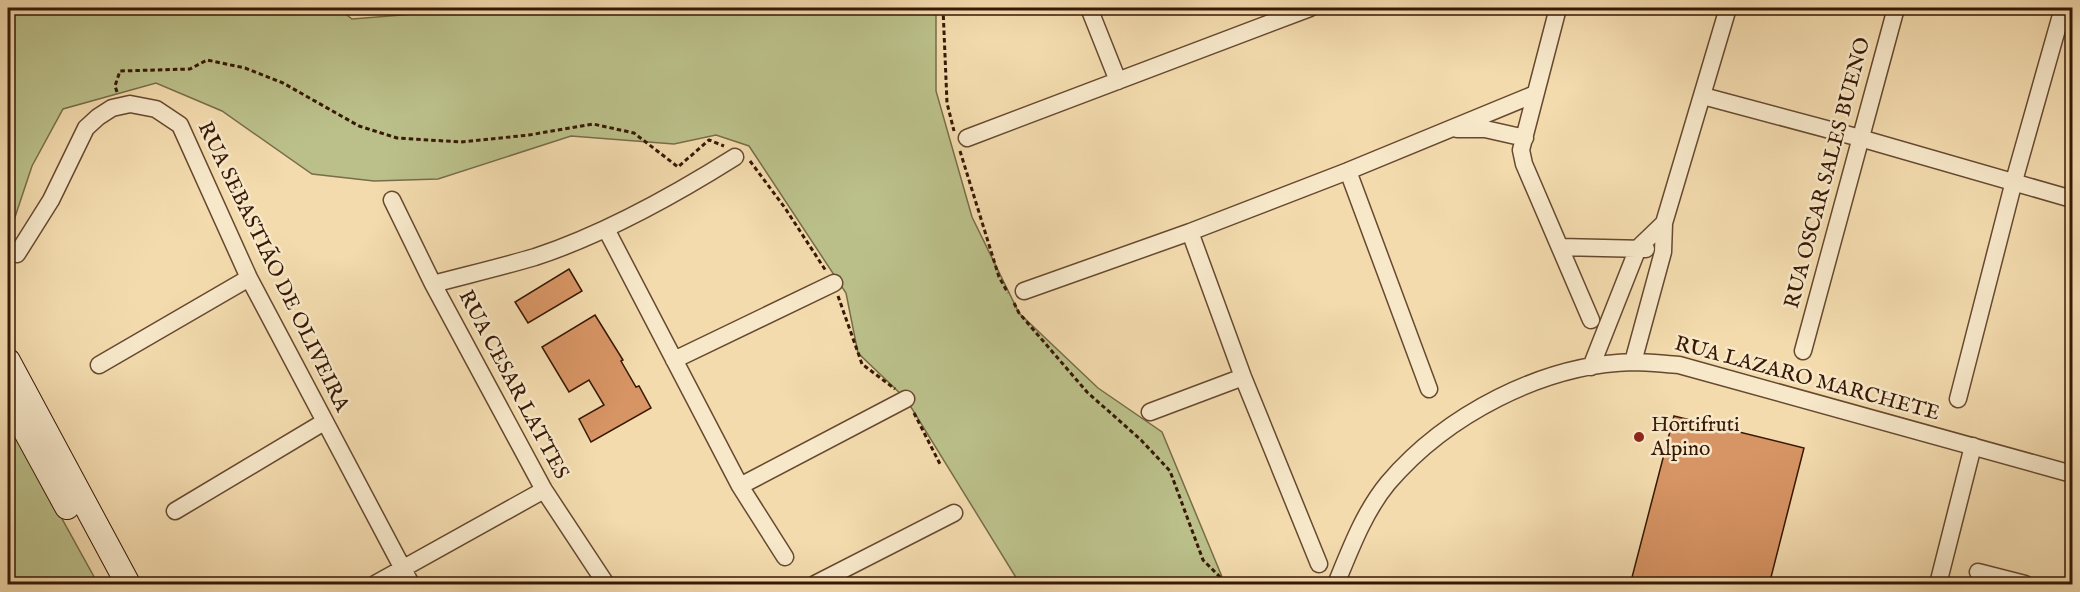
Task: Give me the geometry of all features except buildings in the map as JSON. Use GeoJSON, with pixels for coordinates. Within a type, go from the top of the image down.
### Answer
{"type":"FeatureCollection","features":[{"type":"Feature","properties":{"kind":"main road"},"geometry":{"type":"LineString","coordinates":[[8,361],[128,585]]}},
{"type":"Feature","properties":{"kind":"main road"},"geometry":{"type":"LineString","coordinates":[[8,399],[111,585]]}},
{"type":"Feature","properties":{"kind":"street"},"geometry":{"type":"LineString","coordinates":[[1089,8],[1118,81]]}},
{"type":"Feature","properties":{"kind":"street"},"geometry":{"type":"LineString","coordinates":[[960,139],[1310,8]]}},
{"type":"Feature","properties":{"kind":"street"},"geometry":{"type":"LineString","coordinates":[[1558,8],[1521,150],[1524,164],[1591,320]]}},
{"type":"Feature","properties":{"kind":"street"},"geometry":{"type":"LineString","coordinates":[[1632,362],[1663,252],[1664,223],[1728,8]]}},
{"type":"Feature","properties":{"kind":"street","name":"RUA OSCAR SALES BUENO"},"geometry":{"type":"LineString","coordinates":[[1803,351],[1896,8]]}},
{"type":"Feature","properties":{"kind":"street"},"geometry":{"type":"LineString","coordinates":[[1958,399],[2014,181],[2063,8]]}},
{"type":"Feature","properties":{"kind":"street"},"geometry":{"type":"LineString","coordinates":[[1024,291],[1190,232],[1453,129],[1480,115],[1535,94]]}},
{"type":"Feature","properties":{"kind":"street"},"geometry":{"type":"LineString","coordinates":[[1703,96],[2014,181],[2073,200]]}},
{"type":"Feature","properties":{"kind":"street","name":"RUA SEBASTIÃO DE OLIVEIRA"},"geometry":{"type":"LineString","coordinates":[[120,106],[130,104],[156,109],[180,125],[249,278],[411,585]]}},
{"type":"Feature","properties":{"kind":"street"},"geometry":{"type":"LineString","coordinates":[[17,254],[51,200],[86,128],[98,117],[120,106]]}},
{"type":"Feature","properties":{"kind":"street"},"geometry":{"type":"LineString","coordinates":[[1453,129],[1485,129],[1525,138]]}},
{"type":"Feature","properties":{"kind":"street"},"geometry":{"type":"LineString","coordinates":[[433,284],[535,256],[606,229],[704,177],[736,154]]}},
{"type":"Feature","properties":{"kind":"street"},"geometry":{"type":"LineString","coordinates":[[1348,171],[1429,389]]}},
{"type":"Feature","properties":{"kind":"street","name":"RUA CESAR LATTES"},"geometry":{"type":"LineString","coordinates":[[392,200],[433,284],[544,490],[606,585]]}},
{"type":"Feature","properties":{"kind":"street"},"geometry":{"type":"LineString","coordinates":[[1591,367],[1638,248],[1664,223]]}},
{"type":"Feature","properties":{"kind":"street"},"geometry":{"type":"LineString","coordinates":[[606,229],[740,486],[786,556]]}},
{"type":"Feature","properties":{"kind":"street"},"geometry":{"type":"LineString","coordinates":[[1190,232],[1243,377],[1319,564]]}},
{"type":"Feature","properties":{"kind":"street"},"geometry":{"type":"LineString","coordinates":[[1560,247],[1638,248],[1663,252]]}},
{"type":"Feature","properties":{"kind":"street"},"geometry":{"type":"LineString","coordinates":[[99,365],[249,278]]}},
{"type":"Feature","properties":{"kind":"street"},"geometry":{"type":"LineString","coordinates":[[674,360],[834,283]]}},
{"type":"Feature","properties":{"kind":"street","name":"RUA LAZARO MARCHETE"},"geometry":{"type":"LineString","coordinates":[[1336,585],[1364,520],[1382,492],[1388,483],[1432,440],[1471,412],[1510,391],[1542,379],[1591,367],[1632,362],[1679,365],[2073,474]]}},
{"type":"Feature","properties":{"kind":"street"},"geometry":{"type":"LineString","coordinates":[[1150,412],[1243,377]]}},
{"type":"Feature","properties":{"kind":"street"},"geometry":{"type":"LineString","coordinates":[[740,486],[906,399]]}},
{"type":"Feature","properties":{"kind":"street"},"geometry":{"type":"LineString","coordinates":[[176,511],[324,422]]}},
{"type":"Feature","properties":{"kind":"street"},"geometry":{"type":"LineString","coordinates":[[1938,585],[1973,446]]}},
{"type":"Feature","properties":{"kind":"street"},"geometry":{"type":"LineString","coordinates":[[375,585],[544,490]]}},
{"type":"Feature","properties":{"kind":"street"},"geometry":{"type":"LineString","coordinates":[[815,585],[954,513]]}},
{"type":"Feature","properties":{"kind":"street"},"geometry":{"type":"LineString","coordinates":[[1978,572],[2025,585]]}},
{"type":"Feature","properties":{"kind":"path"},"geometry":{"type":"LineString","coordinates":[[390,8],[419,13],[435,8]]}},
{"type":"Feature","properties":{"kind":"path"},"geometry":{"type":"LineString","coordinates":[[943,8],[946,92],[999,277],[1019,313],[1087,392],[1141,440],[1170,471],[1203,560],[1227,585]]}},
{"type":"Feature","properties":{"kind":"path"},"geometry":{"type":"LineString","coordinates":[[120,106],[116,86],[120,71],[190,69],[207,60],[245,68],[283,83],[359,126],[398,138],[461,142],[529,135],[592,124],[634,133],[678,167],[709,140],[736,154],[785,208],[834,283],[862,364],[906,399],[941,466]]}},
{"type":"Feature","properties":{"kind":"green space"},"geometry":{"type":"Polygon","coordinates":[[[8,8],[338,8],[352,19],[490,8],[936,8],[936,91],[972,217],[1019,313],[1098,388],[1162,432],[1225,584],[1020,584],[906,399],[858,353],[846,293],[749,146],[716,135],[674,144],[571,136],[438,179],[374,181],[312,174],[222,111],[156,83],[63,109],[32,166],[14,220],[8,226],[8,8]]]}},
{"type":"Feature","properties":{"kind":"green space"},"geometry":{"type":"Polygon","coordinates":[[[8,421],[98,584],[8,584],[8,421]]]}},
{"type":"Feature","properties":{"kind":"place","name":"Hortifruti Alpino"},"geometry":{"type":"Point","coordinates":[1639,437]}}]}
